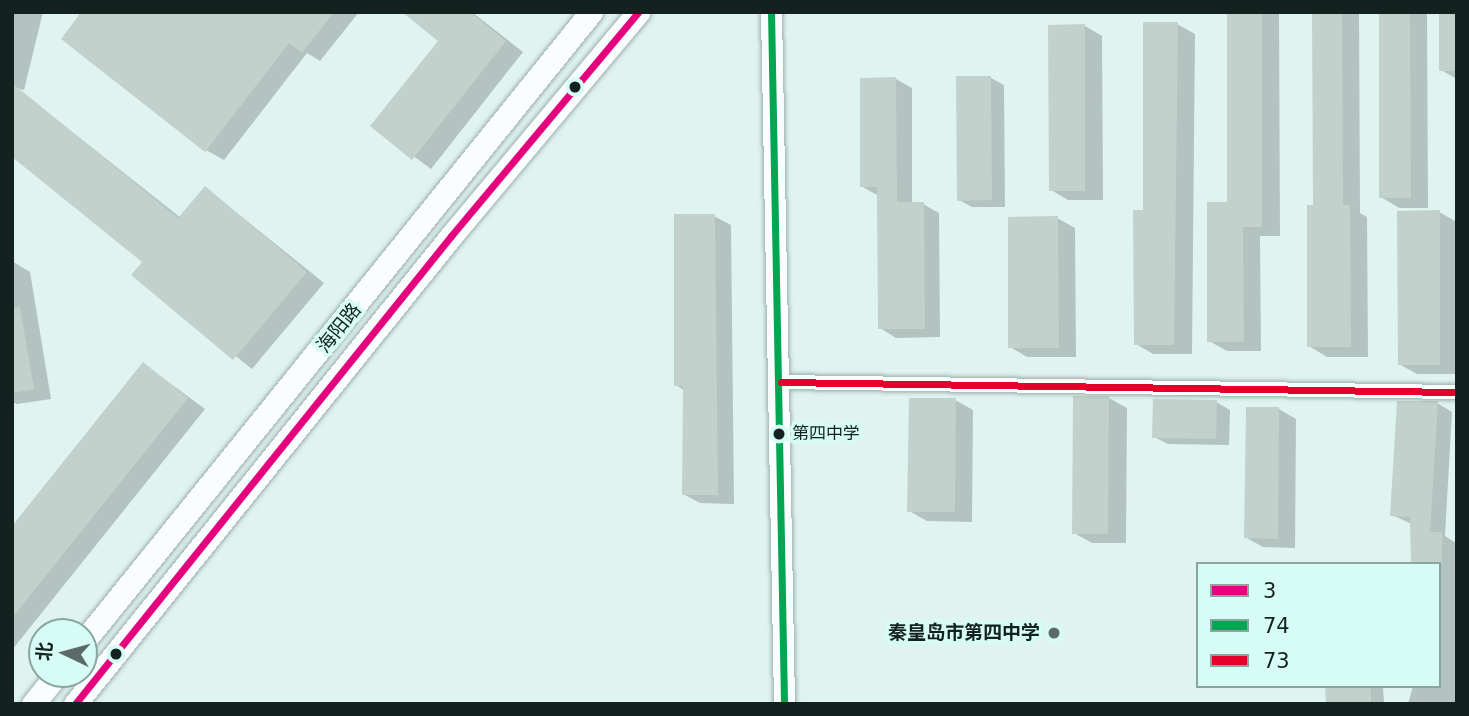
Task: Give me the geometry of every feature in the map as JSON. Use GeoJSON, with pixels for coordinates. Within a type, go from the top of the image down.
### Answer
{"type":"FeatureCollection","features":[{"type":"Feature","properties":{"kind":"main road","name":"海阳路"},"geometry":{"type":"LineString","coordinates":[[98,624],[591,12]]}},
{"type":"Feature","properties":{"kind":"main road","name":"海阳路"},"geometry":{"type":"LineString","coordinates":[[75,704],[451,236],[638,12]]}},
{"type":"Feature","properties":{"kind":"main road"},"geometry":{"type":"LineString","coordinates":[[771,12],[781,382],[784,704]]}},
{"type":"Feature","properties":{"kind":"main road"},"geometry":{"type":"LineString","coordinates":[[33,704],[46,688]]}},
{"type":"Feature","properties":{"kind":"street"},"geometry":{"type":"LineString","coordinates":[[781,382],[1457,392]]}},
{"type":"Feature","properties":{"kind":"building"},"geometry":{"type":"Polygon","coordinates":[[[81,12],[334,12],[302,53],[289,43],[205,152],[61,39],[81,12]]]}},
{"type":"Feature","properties":{"kind":"building"},"geometry":{"type":"Polygon","coordinates":[[[402,12],[470,12],[506,41],[412,160],[370,126],[438,41],[402,12]]]}},
{"type":"Feature","properties":{"kind":"building"},"geometry":{"type":"Polygon","coordinates":[[[1227,12],[1262,12],[1262,227],[1243,227],[1244,342],[1207,342],[1207,202],[1227,202],[1227,12]]]}},
{"type":"Feature","properties":{"kind":"building"},"geometry":{"type":"Polygon","coordinates":[[[1312,12],[1342,12],[1343,205],[1350,205],[1351,347],[1307,347],[1307,205],[1313,205],[1312,12]]]}},
{"type":"Feature","properties":{"kind":"building"},"geometry":{"type":"Polygon","coordinates":[[[1379,12],[1410,12],[1411,198],[1379,198],[1379,12]]]}},
{"type":"Feature","properties":{"kind":"building"},"geometry":{"type":"Polygon","coordinates":[[[1439,12],[1457,12],[1457,71],[1439,71],[1439,12]]]}},
{"type":"Feature","properties":{"kind":"building"},"geometry":{"type":"Polygon","coordinates":[[[1143,22],[1178,22],[1174,345],[1134,345],[1133,210],[1143,210],[1143,22]]]}},
{"type":"Feature","properties":{"kind":"building"},"geometry":{"type":"Polygon","coordinates":[[[1085,24],[1085,191],[1049,191],[1048,25],[1085,24]]]}},
{"type":"Feature","properties":{"kind":"building"},"geometry":{"type":"Polygon","coordinates":[[[956,76],[991,76],[992,200],[957,201],[956,76]]]}},
{"type":"Feature","properties":{"kind":"building"},"geometry":{"type":"Polygon","coordinates":[[[896,77],[897,202],[924,202],[925,329],[878,329],[877,187],[860,187],[860,78],[896,77]]]}},
{"type":"Feature","properties":{"kind":"building"},"geometry":{"type":"Polygon","coordinates":[[[12,83],[178,218],[205,186],[307,272],[233,360],[131,275],[142,262],[12,157],[12,83]]]}},
{"type":"Feature","properties":{"kind":"building"},"geometry":{"type":"Polygon","coordinates":[[[1440,210],[1440,365],[1398,365],[1397,211],[1440,210]]]}},
{"type":"Feature","properties":{"kind":"building"},"geometry":{"type":"Polygon","coordinates":[[[674,214],[715,214],[718,495],[682,495],[683,386],[674,386],[674,214]]]}},
{"type":"Feature","properties":{"kind":"building"},"geometry":{"type":"Polygon","coordinates":[[[1058,216],[1059,348],[1008,348],[1008,217],[1058,216]]]}},
{"type":"Feature","properties":{"kind":"building"},"geometry":{"type":"Polygon","coordinates":[[[20,307],[34,389],[12,393],[12,308],[20,307]]]}},
{"type":"Feature","properties":{"kind":"building"},"geometry":{"type":"Polygon","coordinates":[[[143,362],[188,398],[12,618],[12,526],[143,362]]]}},
{"type":"Feature","properties":{"kind":"building"},"geometry":{"type":"Polygon","coordinates":[[[1073,396],[1109,396],[1108,534],[1072,534],[1073,396]]]}},
{"type":"Feature","properties":{"kind":"building"},"geometry":{"type":"Polygon","coordinates":[[[909,398],[956,398],[955,512],[907,512],[909,398]]]}},
{"type":"Feature","properties":{"kind":"building"},"geometry":{"type":"Polygon","coordinates":[[[1153,399],[1217,400],[1216,439],[1152,438],[1153,399]]]}},
{"type":"Feature","properties":{"kind":"building"},"geometry":{"type":"Polygon","coordinates":[[[1397,401],[1438,401],[1430,532],[1442,532],[1442,564],[1411,562],[1410,517],[1390,516],[1397,401]]]}},
{"type":"Feature","properties":{"kind":"building"},"geometry":{"type":"Polygon","coordinates":[[[1246,407],[1279,407],[1278,539],[1244,538],[1246,407]]]}},
{"type":"Feature","properties":{"kind":"building"},"geometry":{"type":"Polygon","coordinates":[[[1325,688],[1371,688],[1371,704],[1326,704],[1325,688]]]}},
{"type":"Feature","properties":{"kind":"transit line","name":"3"},"geometry":{"type":"LineString","coordinates":[[75,704],[451,236],[638,12]]}},
{"type":"Feature","properties":{"kind":"transit line","name":"74"},"geometry":{"type":"LineString","coordinates":[[771,12],[784,704]]}},
{"type":"Feature","properties":{"kind":"transit line","name":"73"},"geometry":{"type":"LineString","coordinates":[[781,382],[1457,392]]}},
{"type":"Feature","properties":{"kind":"place","name":"第四中学"},"geometry":{"type":"Point","coordinates":[779,434]}},
{"type":"Feature","properties":{"kind":"place","name":"秦皇岛市第四中学"},"geometry":{"type":"Point","coordinates":[1054,633]}}]}
